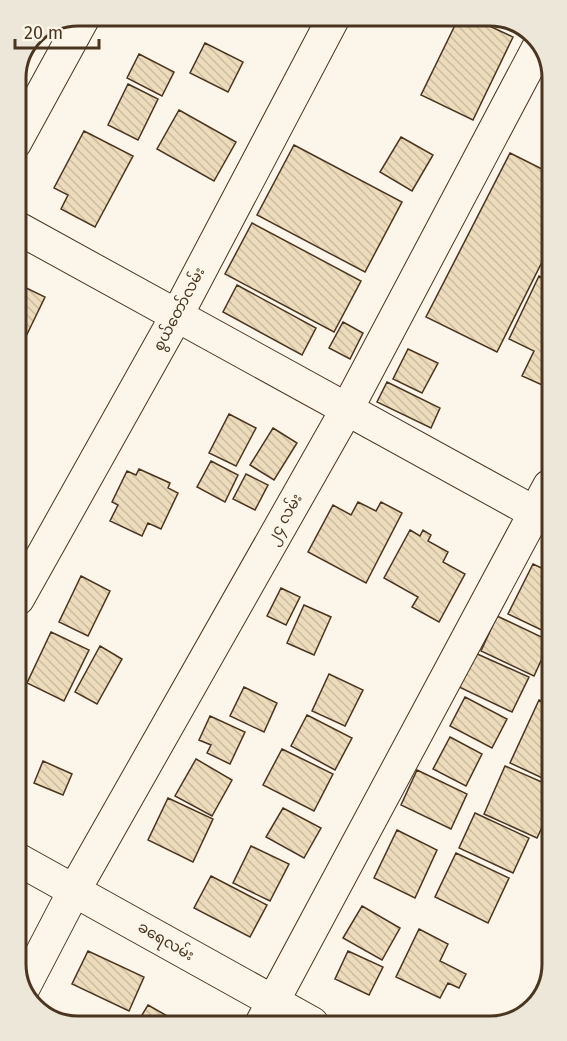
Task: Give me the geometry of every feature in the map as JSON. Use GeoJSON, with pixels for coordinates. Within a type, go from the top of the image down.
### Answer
{"type":"FeatureCollection","features":[{"type":"Feature","properties":{"kind":"street"},"geometry":{"type":"LineString","coordinates":[[26,123],[79,26]]}},
{"type":"Feature","properties":{"kind":"street","name":"စွယ်တော်လမ်း"},"geometry":{"type":"LineString","coordinates":[[26,585],[177,315],[328,26]]}},
{"type":"Feature","properties":{"kind":"street","name":"၂၄ လမ်း"},"geometry":{"type":"LineString","coordinates":[[28,980],[75,889],[347,409],[535,53]]}},
{"type":"Feature","properties":{"kind":"street"},"geometry":{"type":"LineString","coordinates":[[26,232],[347,409],[542,506]]}},
{"type":"Feature","properties":{"kind":"street"},"geometry":{"type":"LineString","coordinates":[[267,1013],[542,512]]}},
{"type":"Feature","properties":{"kind":"street","name":"ခရေလမ်း"},"geometry":{"type":"LineString","coordinates":[[26,864],[75,889],[267,1013]]}},
{"type":"Feature","properties":{"kind":"building"},"geometry":{"type":"Polygon","coordinates":[[[455,26],[490,26],[513,37],[473,120],[421,95],[455,26]]]}},
{"type":"Feature","properties":{"kind":"building"},"geometry":{"type":"Polygon","coordinates":[[[205,43],[243,62],[228,92],[190,73],[205,43]]]}},
{"type":"Feature","properties":{"kind":"building"},"geometry":{"type":"Polygon","coordinates":[[[139,54],[174,72],[162,96],[127,78],[139,54]]]}},
{"type":"Feature","properties":{"kind":"building"},"geometry":{"type":"Polygon","coordinates":[[[128,84],[158,99],[138,140],[108,125],[128,84]]]}},
{"type":"Feature","properties":{"kind":"building"},"geometry":{"type":"Polygon","coordinates":[[[179,110],[236,142],[214,181],[157,149],[179,110]]]}},
{"type":"Feature","properties":{"kind":"building"},"geometry":{"type":"Polygon","coordinates":[[[84,131],[133,156],[95,227],[61,209],[68,195],[54,188],[84,131]]]}},
{"type":"Feature","properties":{"kind":"building"},"geometry":{"type":"Polygon","coordinates":[[[401,137],[433,155],[412,191],[380,172],[401,137]]]}},
{"type":"Feature","properties":{"kind":"building"},"geometry":{"type":"Polygon","coordinates":[[[294,145],[402,202],[365,272],[257,215],[294,145]]]}},
{"type":"Feature","properties":{"kind":"building"},"geometry":{"type":"Polygon","coordinates":[[[510,153],[542,169],[542,262],[497,352],[426,317],[510,153]]]}},
{"type":"Feature","properties":{"kind":"building"},"geometry":{"type":"Polygon","coordinates":[[[252,223],[361,281],[334,332],[225,274],[252,223]]]}},
{"type":"Feature","properties":{"kind":"building"},"geometry":{"type":"Polygon","coordinates":[[[539,276],[542,278],[542,385],[522,376],[534,351],[509,339],[539,276]]]}},
{"type":"Feature","properties":{"kind":"building"},"geometry":{"type":"Polygon","coordinates":[[[237,285],[316,328],[302,355],[223,312],[237,285]]]}},
{"type":"Feature","properties":{"kind":"building"},"geometry":{"type":"Polygon","coordinates":[[[26,288],[45,297],[26,336],[26,288]]]}},
{"type":"Feature","properties":{"kind":"building"},"geometry":{"type":"Polygon","coordinates":[[[343,322],[363,333],[350,359],[329,348],[343,322]]]}},
{"type":"Feature","properties":{"kind":"building"},"geometry":{"type":"Polygon","coordinates":[[[408,349],[438,363],[422,393],[393,379],[408,349]]]}},
{"type":"Feature","properties":{"kind":"building"},"geometry":{"type":"Polygon","coordinates":[[[387,382],[440,408],[431,428],[377,402],[387,382]]]}},
{"type":"Feature","properties":{"kind":"building"},"geometry":{"type":"Polygon","coordinates":[[[229,414],[256,428],[236,466],[209,453],[229,414]]]}},
{"type":"Feature","properties":{"kind":"building"},"geometry":{"type":"Polygon","coordinates":[[[273,428],[297,443],[274,480],[250,465],[273,428]]]}},
{"type":"Feature","properties":{"kind":"building"},"geometry":{"type":"Polygon","coordinates":[[[211,461],[238,475],[225,502],[197,487],[211,461]]]}},
{"type":"Feature","properties":{"kind":"building"},"geometry":{"type":"Polygon","coordinates":[[[139,469],[170,483],[168,488],[178,493],[161,529],[148,523],[142,536],[110,521],[118,505],[112,502],[127,471],[136,475],[139,469]]]}},
{"type":"Feature","properties":{"kind":"building"},"geometry":{"type":"Polygon","coordinates":[[[246,474],[268,485],[255,510],[233,499],[246,474]]]}},
{"type":"Feature","properties":{"kind":"building"},"geometry":{"type":"Polygon","coordinates":[[[358,502],[376,511],[381,502],[402,513],[366,583],[308,552],[333,505],[351,515],[358,502]]]}},
{"type":"Feature","properties":{"kind":"building"},"geometry":{"type":"Polygon","coordinates":[[[410,530],[420,536],[423,530],[431,535],[428,541],[448,552],[443,562],[465,574],[439,622],[412,607],[418,597],[384,578],[410,530]]]}},
{"type":"Feature","properties":{"kind":"building"},"geometry":{"type":"Polygon","coordinates":[[[533,564],[542,568],[542,630],[508,614],[533,564]]]}},
{"type":"Feature","properties":{"kind":"building"},"geometry":{"type":"Polygon","coordinates":[[[81,576],[110,591],[88,636],[59,622],[81,576]]]}},
{"type":"Feature","properties":{"kind":"building"},"geometry":{"type":"Polygon","coordinates":[[[281,588],[300,597],[286,625],[267,616],[281,588]]]}},
{"type":"Feature","properties":{"kind":"building"},"geometry":{"type":"Polygon","coordinates":[[[304,605],[331,617],[314,655],[287,643],[304,605]]]}},
{"type":"Feature","properties":{"kind":"building"},"geometry":{"type":"Polygon","coordinates":[[[497,616],[542,637],[542,658],[534,676],[481,651],[497,616]]]}},
{"type":"Feature","properties":{"kind":"building"},"geometry":{"type":"Polygon","coordinates":[[[51,632],[89,650],[64,701],[27,683],[51,632]]]}},
{"type":"Feature","properties":{"kind":"building"},"geometry":{"type":"Polygon","coordinates":[[[100,646],[122,659],[97,704],[75,692],[100,646]]]}},
{"type":"Feature","properties":{"kind":"building"},"geometry":{"type":"Polygon","coordinates":[[[475,653],[529,677],[512,712],[459,687],[475,653]]]}},
{"type":"Feature","properties":{"kind":"building"},"geometry":{"type":"Polygon","coordinates":[[[329,674],[363,690],[345,726],[312,711],[329,674]]]}},
{"type":"Feature","properties":{"kind":"building"},"geometry":{"type":"Polygon","coordinates":[[[244,687],[277,703],[264,732],[230,716],[244,687]]]}},
{"type":"Feature","properties":{"kind":"building"},"geometry":{"type":"Polygon","coordinates":[[[465,697],[507,719],[492,748],[450,726],[465,697]]]}},
{"type":"Feature","properties":{"kind":"building"},"geometry":{"type":"Polygon","coordinates":[[[539,700],[542,702],[542,778],[510,763],[539,700]]]}},
{"type":"Feature","properties":{"kind":"building"},"geometry":{"type":"Polygon","coordinates":[[[307,715],[352,738],[335,770],[291,746],[307,715]]]}},
{"type":"Feature","properties":{"kind":"building"},"geometry":{"type":"Polygon","coordinates":[[[210,716],[245,732],[230,764],[207,753],[211,745],[199,740],[210,716]]]}},
{"type":"Feature","properties":{"kind":"building"},"geometry":{"type":"Polygon","coordinates":[[[450,737],[482,754],[466,786],[433,769],[450,737]]]}},
{"type":"Feature","properties":{"kind":"building"},"geometry":{"type":"Polygon","coordinates":[[[282,749],[333,774],[314,811],[263,785],[282,749]]]}},
{"type":"Feature","properties":{"kind":"building"},"geometry":{"type":"Polygon","coordinates":[[[196,759],[232,780],[212,816],[175,796],[196,759]]]}},
{"type":"Feature","properties":{"kind":"building"},"geometry":{"type":"Polygon","coordinates":[[[43,761],[72,774],[63,795],[34,783],[43,761]]]}},
{"type":"Feature","properties":{"kind":"building"},"geometry":{"type":"Polygon","coordinates":[[[505,766],[542,782],[542,827],[537,838],[484,814],[505,766]]]}},
{"type":"Feature","properties":{"kind":"building"},"geometry":{"type":"Polygon","coordinates":[[[417,770],[467,794],[451,829],[401,805],[417,770]]]}},
{"type":"Feature","properties":{"kind":"building"},"geometry":{"type":"Polygon","coordinates":[[[168,798],[213,819],[193,862],[148,840],[168,798]]]}},
{"type":"Feature","properties":{"kind":"building"},"geometry":{"type":"Polygon","coordinates":[[[283,808],[321,828],[304,858],[266,837],[283,808]]]}},
{"type":"Feature","properties":{"kind":"building"},"geometry":{"type":"Polygon","coordinates":[[[475,813],[529,838],[513,873],[459,848],[475,813]]]}},
{"type":"Feature","properties":{"kind":"building"},"geometry":{"type":"Polygon","coordinates":[[[397,830],[437,850],[415,898],[374,878],[397,830]]]}},
{"type":"Feature","properties":{"kind":"building"},"geometry":{"type":"Polygon","coordinates":[[[251,846],[289,864],[270,901],[233,883],[251,846]]]}},
{"type":"Feature","properties":{"kind":"building"},"geometry":{"type":"Polygon","coordinates":[[[456,853],[509,878],[488,923],[435,897],[456,853]]]}},
{"type":"Feature","properties":{"kind":"building"},"geometry":{"type":"Polygon","coordinates":[[[211,876],[267,905],[250,937],[194,908],[211,876]]]}},
{"type":"Feature","properties":{"kind":"building"},"geometry":{"type":"Polygon","coordinates":[[[362,906],[400,928],[382,960],[343,938],[362,906]]]}},
{"type":"Feature","properties":{"kind":"building"},"geometry":{"type":"Polygon","coordinates":[[[419,929],[448,944],[440,961],[466,974],[459,988],[448,983],[440,998],[396,977],[419,929]]]}},
{"type":"Feature","properties":{"kind":"building"},"geometry":{"type":"Polygon","coordinates":[[[88,951],[144,977],[129,1011],[72,984],[88,951]]]}},
{"type":"Feature","properties":{"kind":"building"},"geometry":{"type":"Polygon","coordinates":[[[348,951],[383,967],[369,995],[335,979],[348,951]]]}},
{"type":"Feature","properties":{"kind":"building"},"geometry":{"type":"Polygon","coordinates":[[[148,1005],[166,1015],[142,1015],[148,1005]]]}}]}
